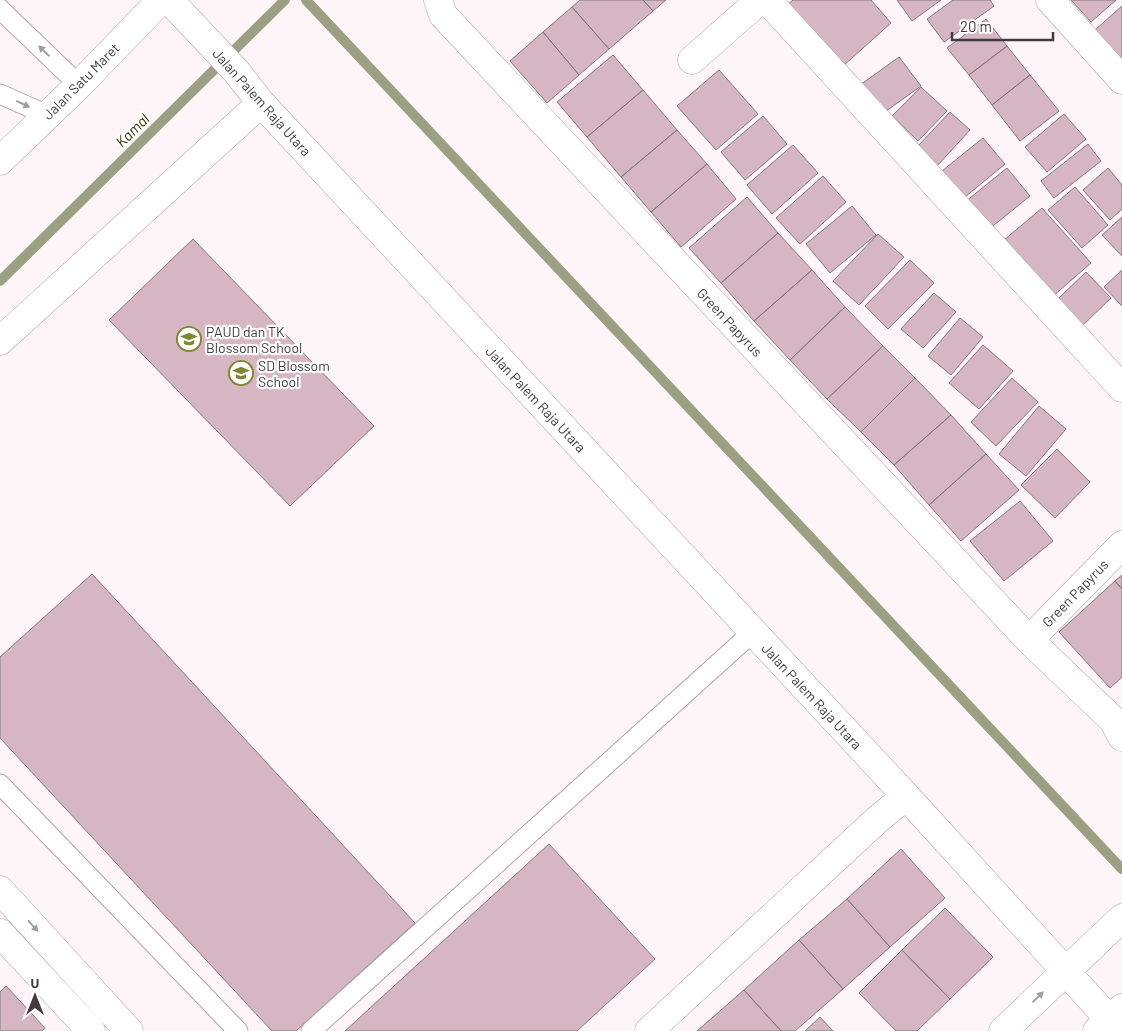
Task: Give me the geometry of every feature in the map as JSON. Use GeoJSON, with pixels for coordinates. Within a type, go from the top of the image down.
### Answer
{"type":"FeatureCollection","features":[{"type":"Feature","properties":{"kind":"street","name":"Jalan Satu Maret"},"geometry":{"type":"LineString","coordinates":[[0,162],[79,85],[161,0]]}},
{"type":"Feature","properties":{"kind":"street","name":"Green Papyrus"},"geometry":{"type":"LineString","coordinates":[[438,0],[443,15],[1029,640],[1119,727]]}},
{"type":"Feature","properties":{"kind":"street"},"geometry":{"type":"LineString","coordinates":[[692,60],[760,0]]}},
{"type":"Feature","properties":{"kind":"street"},"geometry":{"type":"LineString","coordinates":[[767,0],[1122,388]]}},
{"type":"Feature","properties":{"kind":"street"},"geometry":{"type":"LineString","coordinates":[[1050,0],[1122,80]]}},
{"type":"Feature","properties":{"kind":"street","name":"Jalan Palem Raja Utara"},"geometry":{"type":"LineString","coordinates":[[176,8],[236,71],[261,103],[906,796],[1112,1022]]}},
{"type":"Feature","properties":{"kind":"street"},"geometry":{"type":"LineString","coordinates":[[0,341],[261,103]]}},
{"type":"Feature","properties":{"kind":"street","name":"Green Papyrus"},"geometry":{"type":"LineString","coordinates":[[1029,640],[1122,545]]}},
{"type":"Feature","properties":{"kind":"street"},"geometry":{"type":"LineString","coordinates":[[649,1031],[878,819],[906,796]]}},
{"type":"Feature","properties":{"kind":"street"},"geometry":{"type":"LineString","coordinates":[[0,890],[129,1031]]}},
{"type":"Feature","properties":{"kind":"street"},"geometry":{"type":"LineString","coordinates":[[1003,1031],[1115,924]]}},
{"type":"Feature","properties":{"kind":"street"},"geometry":{"type":"LineString","coordinates":[[0,933],[91,1031]]}},
{"type":"Feature","properties":{"kind":"lane"},"geometry":{"type":"LineString","coordinates":[[0,10],[79,85]]}},
{"type":"Feature","properties":{"kind":"lane"},"geometry":{"type":"LineString","coordinates":[[0,94],[47,115]]}},
{"type":"Feature","properties":{"kind":"lane"},"geometry":{"type":"LineString","coordinates":[[311,1031],[753,632]]}},
{"type":"Feature","properties":{"kind":"lane"},"geometry":{"type":"LineString","coordinates":[[0,784],[238,1031]]}},
{"type":"Feature","properties":{"kind":"building"},"geometry":{"type":"Polygon","coordinates":[[[580,0],[643,0],[653,11],[609,49],[572,7],[580,0]]]}},
{"type":"Feature","properties":{"kind":"building"},"geometry":{"type":"Polygon","coordinates":[[[643,0],[666,0],[653,11],[643,0]]]}},
{"type":"Feature","properties":{"kind":"building"},"geometry":{"type":"Polygon","coordinates":[[[793,0],[871,0],[891,23],[843,66],[787,5],[793,0]]]}},
{"type":"Feature","properties":{"kind":"building"},"geometry":{"type":"Polygon","coordinates":[[[897,0],[941,0],[912,21],[897,0]]]}},
{"type":"Feature","properties":{"kind":"building"},"geometry":{"type":"Polygon","coordinates":[[[953,0],[990,0],[994,6],[944,42],[927,19],[953,0]]]}},
{"type":"Feature","properties":{"kind":"building"},"geometry":{"type":"Polygon","coordinates":[[[1071,0],[1116,0],[1091,22],[1071,0]]]}},
{"type":"Feature","properties":{"kind":"building"},"geometry":{"type":"Polygon","coordinates":[[[1122,6],[1122,59],[1095,30],[1122,6]]]}},
{"type":"Feature","properties":{"kind":"building"},"geometry":{"type":"Polygon","coordinates":[[[572,7],[609,49],[579,75],[543,32],[572,7]]]}},
{"type":"Feature","properties":{"kind":"building"},"geometry":{"type":"Polygon","coordinates":[[[986,19],[1007,46],[969,75],[947,48],[986,19]]]}},
{"type":"Feature","properties":{"kind":"building"},"geometry":{"type":"Polygon","coordinates":[[[543,32],[579,75],[547,103],[510,61],[543,32]]]}},
{"type":"Feature","properties":{"kind":"building"},"geometry":{"type":"Polygon","coordinates":[[[1007,46],[1030,75],[992,105],[969,75],[1007,46]]]}},
{"type":"Feature","properties":{"kind":"building"},"geometry":{"type":"Polygon","coordinates":[[[613,55],[643,90],[587,137],[557,102],[613,55]]]}},
{"type":"Feature","properties":{"kind":"building"},"geometry":{"type":"Polygon","coordinates":[[[899,57],[921,86],[882,114],[860,85],[899,57]]]}},
{"type":"Feature","properties":{"kind":"building"},"geometry":{"type":"Polygon","coordinates":[[[719,70],[758,114],[716,150],[677,106],[719,70]]]}},
{"type":"Feature","properties":{"kind":"building"},"geometry":{"type":"Polygon","coordinates":[[[1030,75],[1059,111],[1020,141],[992,105],[1030,75]]]}},
{"type":"Feature","properties":{"kind":"building"},"geometry":{"type":"Polygon","coordinates":[[[921,87],[947,111],[918,141],[892,116],[921,87]]]}},
{"type":"Feature","properties":{"kind":"building"},"geometry":{"type":"Polygon","coordinates":[[[643,90],[677,130],[621,177],[587,137],[643,90]]]}},
{"type":"Feature","properties":{"kind":"building"},"geometry":{"type":"Polygon","coordinates":[[[950,112],[970,130],[937,166],[917,147],[950,112]]]}},
{"type":"Feature","properties":{"kind":"building"},"geometry":{"type":"Polygon","coordinates":[[[1064,114],[1086,139],[1047,172],[1025,147],[1064,114]]]}},
{"type":"Feature","properties":{"kind":"building"},"geometry":{"type":"Polygon","coordinates":[[[763,116],[787,144],[745,180],[721,152],[763,116]]]}},
{"type":"Feature","properties":{"kind":"building"},"geometry":{"type":"Polygon","coordinates":[[[677,130],[707,164],[651,212],[621,177],[677,130]]]}},
{"type":"Feature","properties":{"kind":"building"},"geometry":{"type":"Polygon","coordinates":[[[983,138],[1005,164],[959,202],[937,175],[983,138]]]}},
{"type":"Feature","properties":{"kind":"building"},"geometry":{"type":"Polygon","coordinates":[[[1088,144],[1101,161],[1054,198],[1041,181],[1088,144]]]}},
{"type":"Feature","properties":{"kind":"building"},"geometry":{"type":"Polygon","coordinates":[[[793,145],[818,173],[772,214],[747,185],[793,145]]]}},
{"type":"Feature","properties":{"kind":"building"},"geometry":{"type":"Polygon","coordinates":[[[707,164],[736,199],[681,247],[651,212],[707,164]]]}},
{"type":"Feature","properties":{"kind":"building"},"geometry":{"type":"Polygon","coordinates":[[[1007,168],[1030,196],[988,230],[965,202],[1007,168]]]}},
{"type":"Feature","properties":{"kind":"building"},"geometry":{"type":"Polygon","coordinates":[[[1108,168],[1122,185],[1122,209],[1110,220],[1083,190],[1108,168]]]}},
{"type":"Feature","properties":{"kind":"building"},"geometry":{"type":"Polygon","coordinates":[[[823,176],[846,202],[800,244],[776,218],[823,176]]]}},
{"type":"Feature","properties":{"kind":"building"},"geometry":{"type":"Polygon","coordinates":[[[1075,187],[1108,225],[1082,248],[1048,210],[1075,187]]]}},
{"type":"Feature","properties":{"kind":"building"},"geometry":{"type":"Polygon","coordinates":[[[747,197],[778,233],[721,283],[689,248],[747,197]]]}},
{"type":"Feature","properties":{"kind":"building"},"geometry":{"type":"Polygon","coordinates":[[[852,206],[876,235],[830,273],[806,244],[852,206]]]}},
{"type":"Feature","properties":{"kind":"building"},"geometry":{"type":"Polygon","coordinates":[[[1042,208],[1091,263],[1052,297],[1003,241],[1042,208]]]}},
{"type":"Feature","properties":{"kind":"building"},"geometry":{"type":"Polygon","coordinates":[[[1122,217],[1122,256],[1102,235],[1122,217]]]}},
{"type":"Feature","properties":{"kind":"building"},"geometry":{"type":"Polygon","coordinates":[[[778,233],[812,270],[754,321],[721,283],[778,233]]]}},
{"type":"Feature","properties":{"kind":"building"},"geometry":{"type":"Polygon","coordinates":[[[878,234],[904,257],[859,305],[833,281],[878,234]]]}},
{"type":"Feature","properties":{"kind":"building","name":"SD Blossom School"},"geometry":{"type":"Polygon","coordinates":[[[193,239],[374,426],[290,506],[109,320],[193,239]]]}},
{"type":"Feature","properties":{"kind":"building"},"geometry":{"type":"Polygon","coordinates":[[[910,260],[934,283],[888,329],[865,306],[910,260]]]}},
{"type":"Feature","properties":{"kind":"building"},"geometry":{"type":"Polygon","coordinates":[[[812,270],[845,307],[790,360],[754,321],[812,270]]]}},
{"type":"Feature","properties":{"kind":"building"},"geometry":{"type":"Polygon","coordinates":[[[1122,270],[1122,306],[1104,287],[1122,270]]]}},
{"type":"Feature","properties":{"kind":"building"},"geometry":{"type":"Polygon","coordinates":[[[1086,272],[1111,298],[1083,325],[1058,299],[1086,272]]]}},
{"type":"Feature","properties":{"kind":"building"},"geometry":{"type":"Polygon","coordinates":[[[934,293],[956,312],[923,348],[901,329],[934,293]]]}},
{"type":"Feature","properties":{"kind":"building"},"geometry":{"type":"Polygon","coordinates":[[[845,307],[883,346],[827,399],[790,360],[845,307]]]}},
{"type":"Feature","properties":{"kind":"building"},"geometry":{"type":"Polygon","coordinates":[[[960,318],[983,337],[951,375],[928,356],[960,318]]]}},
{"type":"Feature","properties":{"kind":"building"},"geometry":{"type":"Polygon","coordinates":[[[983,345],[1013,371],[979,409],[949,383],[983,345]]]}},
{"type":"Feature","properties":{"kind":"building"},"geometry":{"type":"Polygon","coordinates":[[[883,346],[915,378],[861,432],[827,399],[883,346]]]}},
{"type":"Feature","properties":{"kind":"building"},"geometry":{"type":"Polygon","coordinates":[[[915,378],[951,415],[894,465],[861,432],[915,378]]]}},
{"type":"Feature","properties":{"kind":"building"},"geometry":{"type":"Polygon","coordinates":[[[1012,378],[1038,402],[996,446],[971,422],[1012,378]]]}},
{"type":"Feature","properties":{"kind":"building"},"geometry":{"type":"Polygon","coordinates":[[[1039,406],[1066,429],[1026,476],[999,454],[1039,406]]]}},
{"type":"Feature","properties":{"kind":"building"},"geometry":{"type":"Polygon","coordinates":[[[951,415],[986,454],[929,505],[894,465],[951,415]]]}},
{"type":"Feature","properties":{"kind":"building"},"geometry":{"type":"Polygon","coordinates":[[[1057,449],[1090,482],[1055,518],[1021,485],[1057,449]]]}},
{"type":"Feature","properties":{"kind":"building"},"geometry":{"type":"Polygon","coordinates":[[[986,454],[1019,490],[961,541],[929,505],[986,454]]]}},
{"type":"Feature","properties":{"kind":"building"},"geometry":{"type":"Polygon","coordinates":[[[1020,501],[1053,541],[1004,581],[970,541],[1020,501]]]}},
{"type":"Feature","properties":{"kind":"building"},"geometry":{"type":"Polygon","coordinates":[[[92,574],[415,923],[296,1031],[272,1031],[0,738],[0,657],[92,574]]]}},
{"type":"Feature","properties":{"kind":"building"},"geometry":{"type":"Polygon","coordinates":[[[1122,575],[1122,589],[1115,581],[1122,575]]]}},
{"type":"Feature","properties":{"kind":"building"},"geometry":{"type":"Polygon","coordinates":[[[1115,581],[1122,589],[1122,677],[1110,688],[1059,632],[1115,581]]]}},
{"type":"Feature","properties":{"kind":"building"},"geometry":{"type":"Polygon","coordinates":[[[549,844],[655,959],[577,1031],[345,1031],[549,844]]]}},
{"type":"Feature","properties":{"kind":"building"},"geometry":{"type":"Polygon","coordinates":[[[901,849],[945,898],[890,947],[847,899],[901,849]]]}},
{"type":"Feature","properties":{"kind":"building"},"geometry":{"type":"Polygon","coordinates":[[[847,899],[890,947],[843,989],[799,940],[847,899]]]}},
{"type":"Feature","properties":{"kind":"building"},"geometry":{"type":"Polygon","coordinates":[[[945,908],[993,957],[950,999],[902,950],[945,908]]]}},
{"type":"Feature","properties":{"kind":"building"},"geometry":{"type":"Polygon","coordinates":[[[799,940],[843,989],[795,1031],[781,1031],[744,990],[799,940]]]}},
{"type":"Feature","properties":{"kind":"building"},"geometry":{"type":"Polygon","coordinates":[[[902,950],[950,999],[917,1031],[896,1031],[859,993],[902,950]]]}},
{"type":"Feature","properties":{"kind":"building"},"geometry":{"type":"Polygon","coordinates":[[[6,986],[45,1028],[42,1031],[0,1031],[0,992],[6,986]]]}},
{"type":"Feature","properties":{"kind":"building"},"geometry":{"type":"Polygon","coordinates":[[[744,990],[781,1031],[697,1031],[744,990]]]}},
{"type":"Feature","properties":{"kind":"building"},"geometry":{"type":"Polygon","coordinates":[[[820,1017],[833,1031],[805,1031],[820,1017]]]}},
{"type":"Feature","properties":{"kind":"waterway","name":"Kamal"},"geometry":{"type":"LineString","coordinates":[[0,281],[285,0]]}},
{"type":"Feature","properties":{"kind":"waterway"},"geometry":{"type":"LineString","coordinates":[[306,0],[1122,869]]}},
{"type":"Feature","properties":{"kind":"place","name":"PAUD dan TK Blossom School"},"geometry":{"type":"Point","coordinates":[189,339]}},
{"type":"Feature","properties":{"kind":"place","name":"SD Blossom School"},"geometry":{"type":"Point","coordinates":[241,373]}}]}
